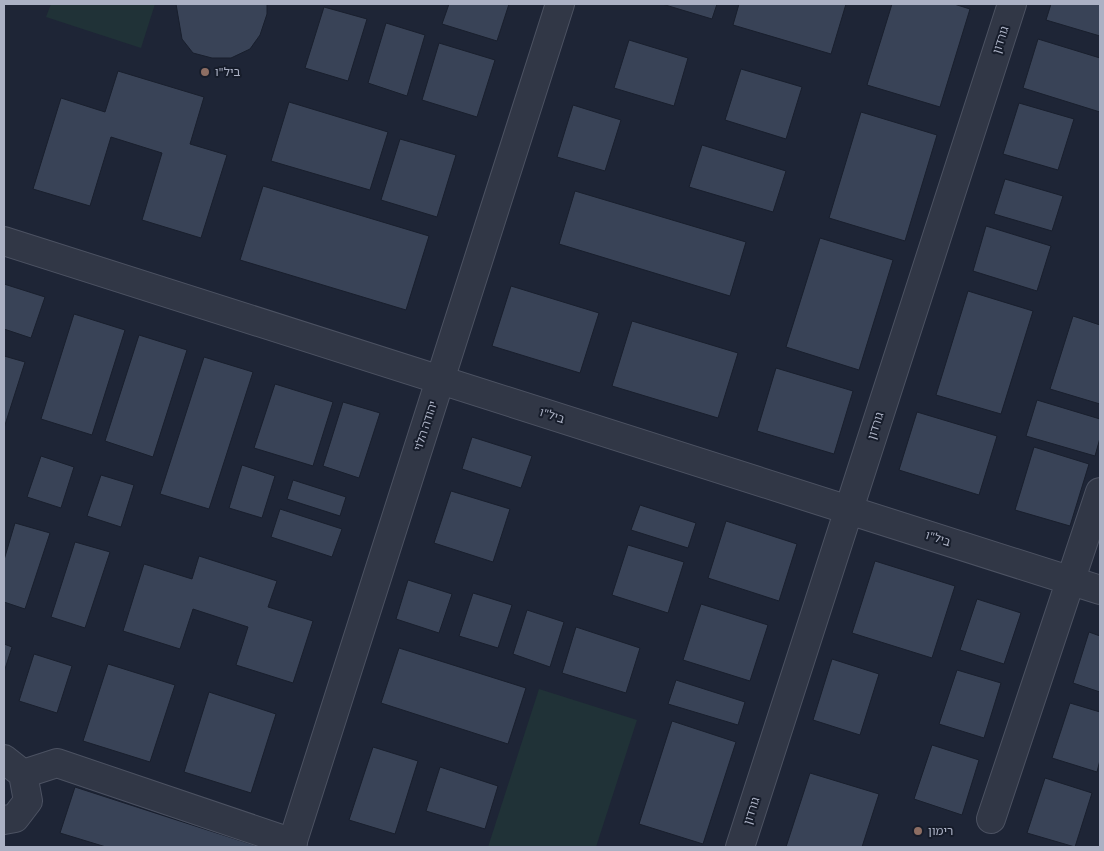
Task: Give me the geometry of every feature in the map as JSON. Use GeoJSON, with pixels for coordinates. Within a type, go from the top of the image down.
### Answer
{"type":"FeatureCollection","features":[{"type":"Feature","properties":{"kind":"street","name":"יהודה הלוי"},"geometry":{"type":"LineString","coordinates":[[292,845],[560,4]]}},
{"type":"Feature","properties":{"kind":"street","name":"גורדון"},"geometry":{"type":"LineString","coordinates":[[740,847],[1012,4]]}},
{"type":"Feature","properties":{"kind":"street","name":"ביל\"ו"},"geometry":{"type":"LineString","coordinates":[[4,241],[1100,590]]}},
{"type":"Feature","properties":{"kind":"street"},"geometry":{"type":"LineString","coordinates":[[992,819],[1100,492]]}},
{"type":"Feature","properties":{"kind":"street"},"geometry":{"type":"LineString","coordinates":[[4,820],[15,818],[28,801],[14,767],[56,763],[292,845]]}},
{"type":"Feature","properties":{"kind":"shaded area"},"geometry":{"type":"Polygon","coordinates":[[[51,4],[155,4],[141,48],[46,17],[51,4]]]}},
{"type":"Feature","properties":{"kind":"shaded area"},"geometry":{"type":"Polygon","coordinates":[[[539,689],[637,720],[596,847],[488,847],[539,689]]]}},
{"type":"Feature","properties":{"kind":"building"},"geometry":{"type":"Polygon","coordinates":[[[176,4],[267,4],[267,14],[260,35],[250,49],[231,58],[212,58],[193,53],[182,39],[176,4]]]}},
{"type":"Feature","properties":{"kind":"building"},"geometry":{"type":"Polygon","coordinates":[[[449,4],[509,4],[497,41],[442,24],[449,4]]]}},
{"type":"Feature","properties":{"kind":"building"},"geometry":{"type":"Polygon","coordinates":[[[662,4],[717,4],[712,19],[662,4]]]}},
{"type":"Feature","properties":{"kind":"building"},"geometry":{"type":"Polygon","coordinates":[[[739,4],[846,4],[831,54],[733,25],[739,4]]]}},
{"type":"Feature","properties":{"kind":"building"},"geometry":{"type":"Polygon","coordinates":[[[892,4],[954,4],[970,9],[940,107],[867,85],[892,4]]]}},
{"type":"Feature","properties":{"kind":"building"},"geometry":{"type":"Polygon","coordinates":[[[1051,4],[1100,4],[1100,36],[1046,20],[1051,4]]]}},
{"type":"Feature","properties":{"kind":"building"},"geometry":{"type":"Polygon","coordinates":[[[324,7],[367,19],[348,81],[305,68],[324,7]]]}},
{"type":"Feature","properties":{"kind":"building"},"geometry":{"type":"Polygon","coordinates":[[[386,23],[425,35],[407,96],[368,83],[386,23]]]}},
{"type":"Feature","properties":{"kind":"building"},"geometry":{"type":"Polygon","coordinates":[[[1038,39],[1100,58],[1100,112],[1023,88],[1038,39]]]}},
{"type":"Feature","properties":{"kind":"building"},"geometry":{"type":"Polygon","coordinates":[[[629,40],[688,58],[674,106],[614,88],[629,40]]]}},
{"type":"Feature","properties":{"kind":"building"},"geometry":{"type":"Polygon","coordinates":[[[439,43],[495,60],[477,117],[422,100],[439,43]]]}},
{"type":"Feature","properties":{"kind":"building"},"geometry":{"type":"Polygon","coordinates":[[[741,69],[802,87],[786,139],[725,120],[741,69]]]}},
{"type":"Feature","properties":{"kind":"building"},"geometry":{"type":"Polygon","coordinates":[[[118,71],[204,97],[190,144],[227,155],[201,238],[142,220],[162,153],[111,137],[90,206],[33,189],[61,98],[105,112],[118,71]]]}},
{"type":"Feature","properties":{"kind":"building"},"geometry":{"type":"Polygon","coordinates":[[[289,102],[388,132],[370,190],[271,161],[289,102]]]}},
{"type":"Feature","properties":{"kind":"building"},"geometry":{"type":"Polygon","coordinates":[[[1019,103],[1074,119],[1058,170],[1003,154],[1019,103]]]}},
{"type":"Feature","properties":{"kind":"building"},"geometry":{"type":"Polygon","coordinates":[[[573,105],[621,120],[605,171],[557,157],[573,105]]]}},
{"type":"Feature","properties":{"kind":"building"},"geometry":{"type":"Polygon","coordinates":[[[861,112],[937,135],[905,241],[829,218],[861,112]]]}},
{"type":"Feature","properties":{"kind":"building"},"geometry":{"type":"Polygon","coordinates":[[[400,139],[456,155],[437,217],[381,200],[400,139]]]}},
{"type":"Feature","properties":{"kind":"building"},"geometry":{"type":"Polygon","coordinates":[[[702,145],[786,171],[773,212],[689,187],[702,145]]]}},
{"type":"Feature","properties":{"kind":"building"},"geometry":{"type":"Polygon","coordinates":[[[1005,179],[1063,196],[1052,231],[994,214],[1005,179]]]}},
{"type":"Feature","properties":{"kind":"building"},"geometry":{"type":"Polygon","coordinates":[[[263,186],[429,236],[406,310],[240,260],[263,186]]]}},
{"type":"Feature","properties":{"kind":"building"},"geometry":{"type":"Polygon","coordinates":[[[575,191],[746,242],[730,296],[559,244],[575,191]]]}},
{"type":"Feature","properties":{"kind":"building"},"geometry":{"type":"Polygon","coordinates":[[[986,226],[1051,246],[1037,291],[973,271],[986,226]]]}},
{"type":"Feature","properties":{"kind":"building"},"geometry":{"type":"Polygon","coordinates":[[[820,238],[893,260],[859,370],[786,347],[820,238]]]}},
{"type":"Feature","properties":{"kind":"building"},"geometry":{"type":"Polygon","coordinates":[[[4,284],[45,297],[31,338],[4,329],[4,284]]]}},
{"type":"Feature","properties":{"kind":"building"},"geometry":{"type":"Polygon","coordinates":[[[511,286],[599,313],[580,373],[492,346],[511,286]]]}},
{"type":"Feature","properties":{"kind":"building"},"geometry":{"type":"Polygon","coordinates":[[[968,291],[1033,311],[1001,414],[936,395],[968,291]]]}},
{"type":"Feature","properties":{"kind":"building"},"geometry":{"type":"Polygon","coordinates":[[[74,314],[125,330],[92,435],[41,419],[74,314]]]}},
{"type":"Feature","properties":{"kind":"building"},"geometry":{"type":"Polygon","coordinates":[[[1073,316],[1100,325],[1100,404],[1050,389],[1073,316]]]}},
{"type":"Feature","properties":{"kind":"building"},"geometry":{"type":"Polygon","coordinates":[[[632,321],[738,353],[718,418],[612,386],[632,321]]]}},
{"type":"Feature","properties":{"kind":"building"},"geometry":{"type":"Polygon","coordinates":[[[139,335],[187,350],[153,457],[105,441],[139,335]]]}},
{"type":"Feature","properties":{"kind":"building"},"geometry":{"type":"Polygon","coordinates":[[[4,356],[25,362],[4,428],[4,356]]]}},
{"type":"Feature","properties":{"kind":"building"},"geometry":{"type":"Polygon","coordinates":[[[204,357],[253,372],[209,509],[160,494],[204,357]]]}},
{"type":"Feature","properties":{"kind":"building"},"geometry":{"type":"Polygon","coordinates":[[[776,368],[853,391],[834,454],[757,431],[776,368]]]}},
{"type":"Feature","properties":{"kind":"building"},"geometry":{"type":"Polygon","coordinates":[[[275,384],[333,402],[313,466],[254,448],[275,384]]]}},
{"type":"Feature","properties":{"kind":"building"},"geometry":{"type":"Polygon","coordinates":[[[1037,400],[1100,419],[1100,438],[1095,456],[1026,436],[1037,400]]]}},
{"type":"Feature","properties":{"kind":"building"},"geometry":{"type":"Polygon","coordinates":[[[343,402],[380,413],[359,478],[323,466],[343,402]]]}},
{"type":"Feature","properties":{"kind":"building"},"geometry":{"type":"Polygon","coordinates":[[[917,412],[997,436],[979,495],[899,470],[917,412]]]}},
{"type":"Feature","properties":{"kind":"building"},"geometry":{"type":"Polygon","coordinates":[[[472,437],[532,456],[521,488],[462,469],[472,437]]]}},
{"type":"Feature","properties":{"kind":"building"},"geometry":{"type":"Polygon","coordinates":[[[1034,447],[1089,464],[1070,526],[1015,510],[1034,447]]]}},
{"type":"Feature","properties":{"kind":"building"},"geometry":{"type":"Polygon","coordinates":[[[41,456],[74,467],[61,508],[27,497],[41,456]]]}},
{"type":"Feature","properties":{"kind":"building"},"geometry":{"type":"Polygon","coordinates":[[[242,465],[275,476],[262,518],[229,508],[242,465]]]}},
{"type":"Feature","properties":{"kind":"building"},"geometry":{"type":"Polygon","coordinates":[[[101,475],[134,485],[121,527],[87,516],[101,475]]]}},
{"type":"Feature","properties":{"kind":"building"},"geometry":{"type":"Polygon","coordinates":[[[293,480],[346,497],[340,516],[287,499],[293,480]]]}},
{"type":"Feature","properties":{"kind":"building"},"geometry":{"type":"Polygon","coordinates":[[[451,491],[510,509],[493,562],[434,543],[451,491]]]}},
{"type":"Feature","properties":{"kind":"building"},"geometry":{"type":"Polygon","coordinates":[[[640,505],[696,523],[688,548],[631,530],[640,505]]]}},
{"type":"Feature","properties":{"kind":"building"},"geometry":{"type":"Polygon","coordinates":[[[280,509],[342,529],[332,557],[271,537],[280,509]]]}},
{"type":"Feature","properties":{"kind":"building"},"geometry":{"type":"Polygon","coordinates":[[[726,521],[797,544],[779,601],[708,578],[726,521]]]}},
{"type":"Feature","properties":{"kind":"building"},"geometry":{"type":"Polygon","coordinates":[[[15,523],[50,533],[25,609],[4,602],[4,560],[15,523]]]}},
{"type":"Feature","properties":{"kind":"building"},"geometry":{"type":"Polygon","coordinates":[[[75,542],[110,552],[85,628],[51,617],[75,542]]]}},
{"type":"Feature","properties":{"kind":"building"},"geometry":{"type":"Polygon","coordinates":[[[628,545],[684,562],[668,613],[612,595],[628,545]]]}},
{"type":"Feature","properties":{"kind":"building"},"geometry":{"type":"Polygon","coordinates":[[[199,556],[277,581],[268,607],[313,621],[293,683],[236,665],[248,627],[193,609],[180,649],[123,631],[144,564],[192,579],[199,556]]]}},
{"type":"Feature","properties":{"kind":"building"},"geometry":{"type":"Polygon","coordinates":[[[875,561],[955,586],[932,658],[852,633],[875,561]]]}},
{"type":"Feature","properties":{"kind":"building"},"geometry":{"type":"Polygon","coordinates":[[[408,580],[452,594],[439,633],[396,619],[408,580]]]}},
{"type":"Feature","properties":{"kind":"building"},"geometry":{"type":"Polygon","coordinates":[[[473,593],[512,605],[498,648],[459,636],[473,593]]]}},
{"type":"Feature","properties":{"kind":"building"},"geometry":{"type":"Polygon","coordinates":[[[977,599],[1021,613],[1004,664],[960,650],[977,599]]]}},
{"type":"Feature","properties":{"kind":"building"},"geometry":{"type":"Polygon","coordinates":[[[701,604],[768,625],[750,681],[683,660],[701,604]]]}},
{"type":"Feature","properties":{"kind":"building"},"geometry":{"type":"Polygon","coordinates":[[[527,610],[564,622],[550,667],[513,654],[527,610]]]}},
{"type":"Feature","properties":{"kind":"building"},"geometry":{"type":"Polygon","coordinates":[[[576,627],[640,648],[626,693],[562,673],[576,627]]]}},
{"type":"Feature","properties":{"kind":"building"},"geometry":{"type":"Polygon","coordinates":[[[1089,632],[1100,636],[1100,692],[1073,683],[1089,632]]]}},
{"type":"Feature","properties":{"kind":"building"},"geometry":{"type":"Polygon","coordinates":[[[4,644],[12,647],[4,672],[4,644]]]}},
{"type":"Feature","properties":{"kind":"building"},"geometry":{"type":"Polygon","coordinates":[[[399,648],[526,688],[508,744],[381,703],[399,648]]]}},
{"type":"Feature","properties":{"kind":"building"},"geometry":{"type":"Polygon","coordinates":[[[34,654],[72,666],[57,713],[19,701],[34,654]]]}},
{"type":"Feature","properties":{"kind":"building"},"geometry":{"type":"Polygon","coordinates":[[[832,659],[879,674],[860,735],[813,720],[832,659]]]}},
{"type":"Feature","properties":{"kind":"building"},"geometry":{"type":"Polygon","coordinates":[[[108,664],[175,685],[150,762],[83,741],[108,664]]]}},
{"type":"Feature","properties":{"kind":"building"},"geometry":{"type":"Polygon","coordinates":[[[957,670],[1001,683],[984,738],[939,724],[957,670]]]}},
{"type":"Feature","properties":{"kind":"building"},"geometry":{"type":"Polygon","coordinates":[[[676,680],[745,702],[738,725],[668,704],[676,680]]]}},
{"type":"Feature","properties":{"kind":"building"},"geometry":{"type":"Polygon","coordinates":[[[209,692],[276,714],[251,793],[184,772],[209,692]]]}},
{"type":"Feature","properties":{"kind":"building"},"geometry":{"type":"Polygon","coordinates":[[[1070,703],[1100,712],[1100,760],[1097,772],[1052,758],[1070,703]]]}},
{"type":"Feature","properties":{"kind":"building"},"geometry":{"type":"Polygon","coordinates":[[[672,721],[736,742],[703,844],[639,824],[672,721]]]}},
{"type":"Feature","properties":{"kind":"building"},"geometry":{"type":"Polygon","coordinates":[[[932,745],[979,760],[962,815],[914,799],[932,745]]]}},
{"type":"Feature","properties":{"kind":"building"},"geometry":{"type":"Polygon","coordinates":[[[373,747],[418,761],[395,834],[349,820],[373,747]]]}},
{"type":"Feature","properties":{"kind":"building"},"geometry":{"type":"Polygon","coordinates":[[[440,767],[498,786],[485,829],[426,811],[440,767]]]}},
{"type":"Feature","properties":{"kind":"building"},"geometry":{"type":"Polygon","coordinates":[[[810,773],[879,794],[862,847],[786,847],[810,773]]]}},
{"type":"Feature","properties":{"kind":"building"},"geometry":{"type":"Polygon","coordinates":[[[1045,778],[1092,793],[1075,847],[1027,833],[1045,778]]]}},
{"type":"Feature","properties":{"kind":"building"},"geometry":{"type":"Polygon","coordinates":[[[75,787],[260,847],[106,847],[60,833],[75,787]]]}},
{"type":"Feature","properties":{"kind":"place","name":"ביל\"ו"},"geometry":{"type":"Point","coordinates":[205,72]}},
{"type":"Feature","properties":{"kind":"place","name":"רימון"},"geometry":{"type":"Point","coordinates":[918,831]}}]}
